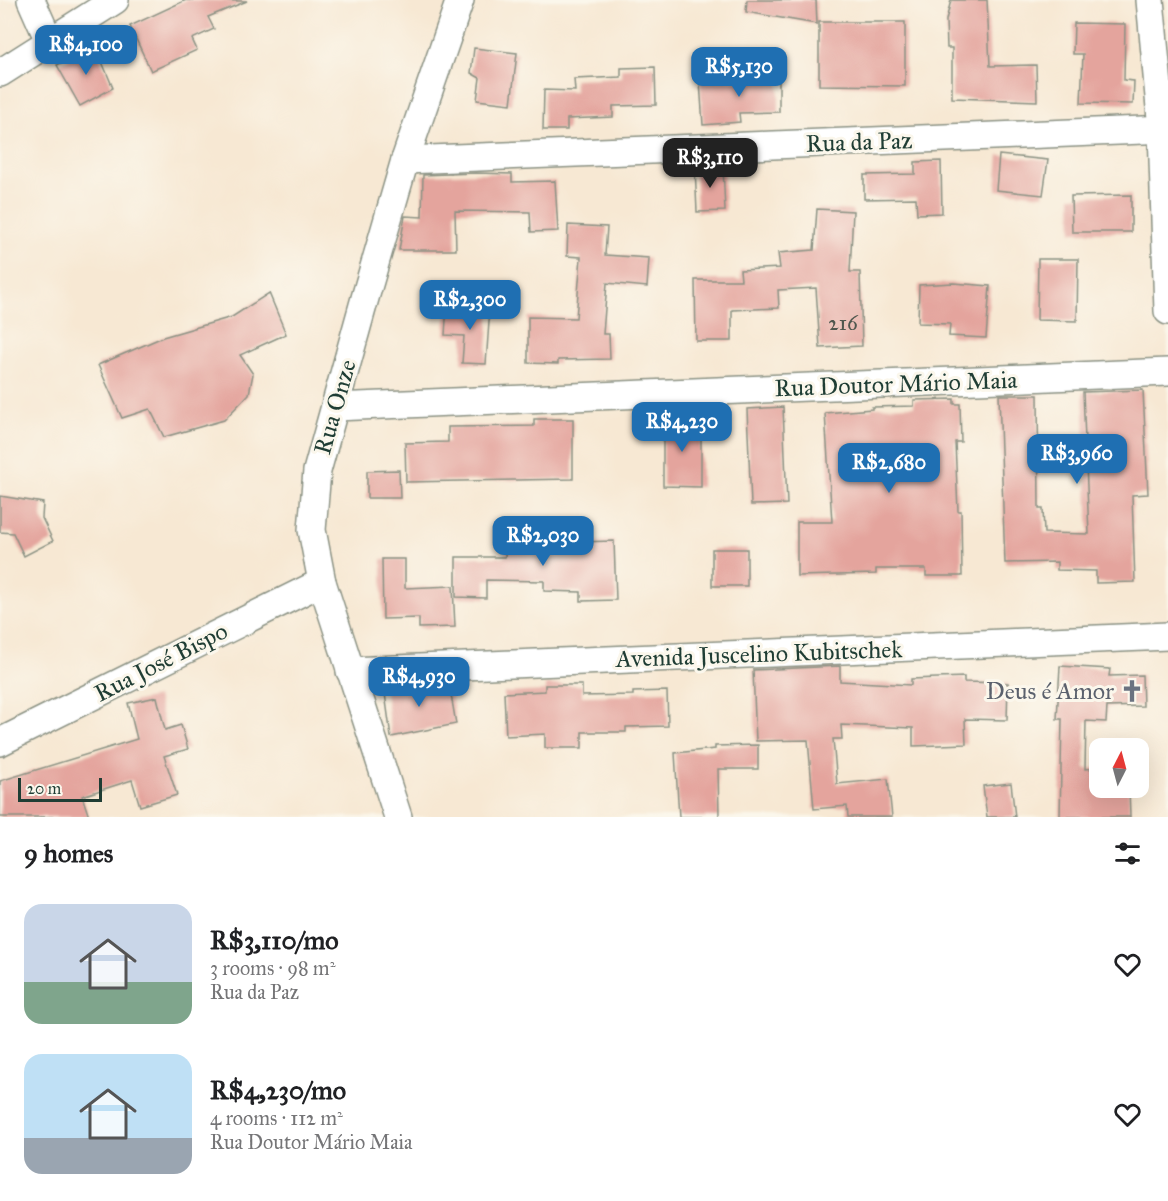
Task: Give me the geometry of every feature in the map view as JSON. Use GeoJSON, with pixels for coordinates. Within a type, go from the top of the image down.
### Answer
{"type":"FeatureCollection","features":[{"type":"Feature","properties":{"kind":"street"},"geometry":{"type":"LineString","coordinates":[[32,0],[50,43]]}},
{"type":"Feature","properties":{"kind":"street"},"geometry":{"type":"LineString","coordinates":[[0,73],[115,0]]}},
{"type":"Feature","properties":{"kind":"street","name":"Rua Onze"},"geometry":{"type":"LineString","coordinates":[[398,817],[322,582],[312,530],[316,471],[405,160],[460,0]]}},
{"type":"Feature","properties":{"kind":"street"},"geometry":{"type":"LineString","coordinates":[[1150,0],[1165,129],[1168,312]]}},
{"type":"Feature","properties":{"kind":"street","name":"Rua da Paz"},"geometry":{"type":"LineString","coordinates":[[405,160],[1165,129]]}},
{"type":"Feature","properties":{"kind":"street","name":"Rua Doutor Mário Maia"},"geometry":{"type":"LineString","coordinates":[[335,407],[1168,372]]}},
{"type":"Feature","properties":{"kind":"street","name":"Rua José Bispo"},"geometry":{"type":"LineString","coordinates":[[0,742],[322,582]]}},
{"type":"Feature","properties":{"kind":"street","name":"Avenida Juscelino Kubitschek"},"geometry":{"type":"LineString","coordinates":[[350,671],[1168,636]]}},
{"type":"Feature","properties":{"kind":"building"},"geometry":{"type":"Polygon","coordinates":[[[186,0],[247,1],[208,17],[214,29],[192,39],[197,50],[151,71],[130,26],[186,0]]]}},
{"type":"Feature","properties":{"kind":"building"},"geometry":{"type":"Polygon","coordinates":[[[747,0],[816,0],[817,24],[746,12],[747,0]]]}},
{"type":"Feature","properties":{"kind":"building"},"geometry":{"type":"Polygon","coordinates":[[[951,0],[987,0],[990,66],[1036,65],[1037,101],[952,98],[952,48],[947,48],[946,20],[951,0]]]}},
{"type":"Feature","properties":{"kind":"building"},"geometry":{"type":"Polygon","coordinates":[[[819,22],[905,22],[905,86],[819,85],[819,22]]]}},
{"type":"Feature","properties":{"kind":"building"},"geometry":{"type":"Polygon","coordinates":[[[1074,23],[1125,24],[1124,80],[1134,81],[1133,104],[1081,103],[1083,54],[1073,54],[1074,23]]]}},
{"type":"Feature","properties":{"kind":"building"},"geometry":{"type":"Polygon","coordinates":[[[95,45],[113,88],[80,106],[57,65],[95,45]]]}},
{"type":"Feature","properties":{"kind":"building"},"geometry":{"type":"Polygon","coordinates":[[[474,48],[517,53],[511,104],[477,100],[480,78],[471,73],[474,48]]]}},
{"type":"Feature","properties":{"kind":"building"},"geometry":{"type":"Polygon","coordinates":[[[655,67],[656,105],[613,106],[613,117],[567,119],[567,130],[543,130],[544,90],[575,91],[574,79],[621,77],[621,68],[655,67]]]}},
{"type":"Feature","properties":{"kind":"building"},"geometry":{"type":"Polygon","coordinates":[[[747,74],[779,74],[779,112],[739,113],[740,122],[703,125],[700,82],[747,79],[747,74]]]}},
{"type":"Feature","properties":{"kind":"building"},"geometry":{"type":"Polygon","coordinates":[[[999,155],[1048,160],[1043,195],[996,190],[999,155]]]}},
{"type":"Feature","properties":{"kind":"building"},"geometry":{"type":"Polygon","coordinates":[[[941,161],[942,213],[917,214],[916,198],[864,199],[864,175],[915,174],[915,162],[941,161]]]}},
{"type":"Feature","properties":{"kind":"building"},"geometry":{"type":"Polygon","coordinates":[[[723,166],[725,211],[697,212],[695,167],[723,166]]]}},
{"type":"Feature","properties":{"kind":"building"},"geometry":{"type":"Polygon","coordinates":[[[512,174],[512,182],[555,181],[558,231],[531,232],[530,212],[455,211],[456,250],[399,250],[405,216],[422,217],[423,175],[512,174]]]}},
{"type":"Feature","properties":{"kind":"building"},"geometry":{"type":"Polygon","coordinates":[[[1131,195],[1131,232],[1072,232],[1071,196],[1131,195]]]}},
{"type":"Feature","properties":{"kind":"building"},"geometry":{"type":"Polygon","coordinates":[[[817,209],[853,211],[850,272],[860,272],[862,346],[820,348],[816,288],[778,290],[779,308],[732,310],[732,341],[696,341],[695,280],[741,280],[740,270],[780,268],[778,253],[814,250],[817,209]]]}},
{"type":"Feature","properties":{"kind":"building"},"geometry":{"type":"Polygon","coordinates":[[[568,225],[607,227],[605,255],[649,258],[647,287],[607,283],[603,334],[609,334],[610,359],[558,360],[558,364],[528,363],[528,317],[576,318],[581,257],[567,256],[568,225]]]}},
{"type":"Feature","properties":{"kind":"building"},"geometry":{"type":"Polygon","coordinates":[[[1038,259],[1078,259],[1077,321],[1037,320],[1038,259]]]}},
{"type":"Feature","properties":{"kind":"building"},"geometry":{"type":"Polygon","coordinates":[[[953,283],[990,286],[986,338],[949,336],[950,324],[918,323],[919,285],[953,283]]]}},
{"type":"Feature","properties":{"kind":"building"},"geometry":{"type":"Polygon","coordinates":[[[269,293],[286,334],[240,355],[253,374],[249,394],[224,420],[164,437],[150,409],[122,418],[98,365],[163,337],[232,317],[269,293]]]}},
{"type":"Feature","properties":{"kind":"building"},"geometry":{"type":"Polygon","coordinates":[[[447,305],[490,308],[486,364],[462,363],[464,336],[445,335],[447,305]]]}},
{"type":"Feature","properties":{"kind":"building"},"geometry":{"type":"Polygon","coordinates":[[[1143,390],[1148,494],[1132,495],[1135,582],[1096,583],[1096,571],[1057,570],[1057,562],[1005,563],[999,395],[1038,395],[1039,509],[1043,509],[1044,533],[1089,534],[1083,392],[1143,390]]]}},
{"type":"Feature","properties":{"kind":"building"},"geometry":{"type":"Polygon","coordinates":[[[954,399],[954,404],[960,404],[961,442],[955,442],[958,511],[961,511],[962,576],[926,576],[926,569],[876,569],[876,574],[797,576],[797,522],[832,522],[825,413],[872,409],[872,407],[914,406],[914,400],[954,399]]]}},
{"type":"Feature","properties":{"kind":"building"},"geometry":{"type":"Polygon","coordinates":[[[783,407],[787,504],[751,505],[747,409],[783,407]]]}},
{"type":"Feature","properties":{"kind":"building"},"geometry":{"type":"Polygon","coordinates":[[[534,419],[573,419],[573,479],[406,482],[405,443],[448,442],[448,427],[534,426],[534,419]]]}},
{"type":"Feature","properties":{"kind":"building"},"geometry":{"type":"Polygon","coordinates":[[[663,419],[701,419],[701,487],[663,486],[663,419]]]}},
{"type":"Feature","properties":{"kind":"building"},"geometry":{"type":"Polygon","coordinates":[[[399,470],[400,498],[367,498],[367,471],[399,470]]]}},
{"type":"Feature","properties":{"kind":"building"},"geometry":{"type":"Polygon","coordinates":[[[0,496],[43,503],[42,518],[53,541],[24,556],[13,533],[0,532],[0,496]]]}},
{"type":"Feature","properties":{"kind":"building"},"geometry":{"type":"Polygon","coordinates":[[[506,528],[538,529],[538,543],[614,541],[616,600],[581,601],[581,592],[544,591],[544,581],[486,580],[486,598],[456,597],[456,557],[505,557],[506,528]]]}},
{"type":"Feature","properties":{"kind":"building"},"geometry":{"type":"Polygon","coordinates":[[[712,549],[747,549],[747,586],[712,586],[712,549]]]}},
{"type":"Feature","properties":{"kind":"building"},"geometry":{"type":"Polygon","coordinates":[[[382,559],[405,559],[405,588],[453,586],[455,627],[419,628],[419,618],[383,619],[382,559]]]}},
{"type":"Feature","properties":{"kind":"building"},"geometry":{"type":"Polygon","coordinates":[[[840,666],[840,681],[911,685],[911,679],[964,677],[964,682],[1008,683],[1007,720],[965,719],[966,744],[913,746],[913,728],[841,725],[842,739],[833,739],[837,784],[888,779],[892,817],[848,817],[847,806],[814,809],[808,740],[756,741],[753,670],[840,666]]]}},
{"type":"Feature","properties":{"kind":"building"},"geometry":{"type":"Polygon","coordinates":[[[1060,666],[1110,669],[1109,676],[1142,675],[1143,706],[1107,707],[1106,722],[1086,721],[1085,769],[1089,769],[1089,798],[1129,798],[1130,817],[1060,817],[1062,719],[1057,719],[1060,666]]]}},
{"type":"Feature","properties":{"kind":"building"},"geometry":{"type":"Polygon","coordinates":[[[449,683],[456,724],[391,737],[384,686],[449,683]]]}},
{"type":"Feature","properties":{"kind":"building"},"geometry":{"type":"Polygon","coordinates":[[[545,685],[582,685],[582,696],[633,695],[633,692],[667,691],[668,726],[626,727],[626,732],[582,732],[582,748],[545,748],[545,734],[506,736],[504,693],[545,691],[545,685]]]}},
{"type":"Feature","properties":{"kind":"building"},"geometry":{"type":"Polygon","coordinates":[[[157,697],[165,730],[181,725],[188,749],[164,756],[177,795],[140,806],[132,780],[82,796],[89,817],[0,817],[0,781],[137,739],[128,703],[157,697]]]}},
{"type":"Feature","properties":{"kind":"building"},"geometry":{"type":"Polygon","coordinates":[[[758,745],[758,769],[718,769],[719,817],[679,817],[675,753],[715,749],[715,746],[758,745]]]}},
{"type":"Feature","properties":{"kind":"building"},"geometry":{"type":"Polygon","coordinates":[[[1011,783],[1015,817],[987,817],[983,786],[1011,783]]]}},
{"type":"Feature","properties":{"kind":"place","name":"Deus é Amor"},"geometry":{"type":"Point","coordinates":[1132,691]}}]}
